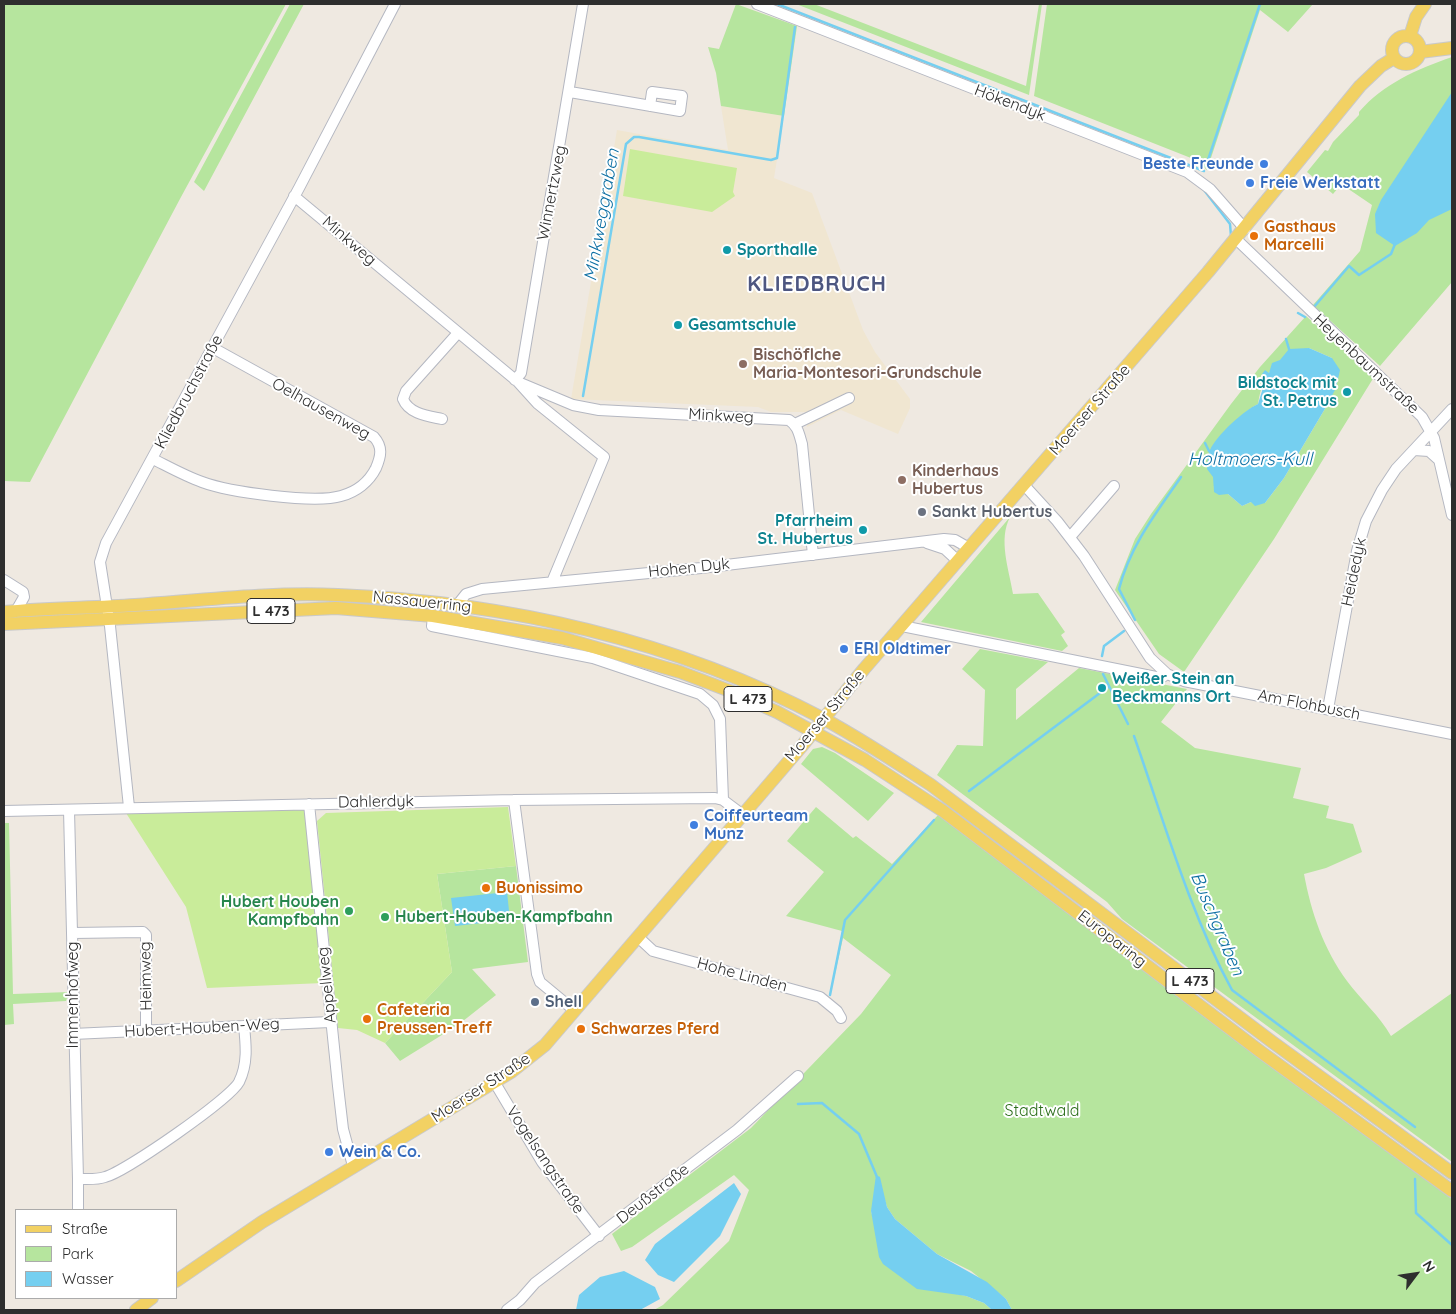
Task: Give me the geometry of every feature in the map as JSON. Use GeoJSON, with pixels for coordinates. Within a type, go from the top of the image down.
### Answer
{"type":"FeatureCollection","features":[{"type":"Feature","properties":{"kind":"main road"},"geometry":{"type":"LineString","coordinates":[[1410,36],[1416,17],[1425,4]]}},
{"type":"Feature","properties":{"kind":"main road"},"geometry":{"type":"LineString","coordinates":[[1404,36],[1410,36],[1418,43],[1420,52],[1415,61],[1410,64],[1404,64],[1394,58],[1392,52],[1394,42],[1404,36]]}},
{"type":"Feature","properties":{"kind":"main road"},"geometry":{"type":"LineString","coordinates":[[1420,52],[1452,48]]}},
{"type":"Feature","properties":{"kind":"main road","name":"Moerser Straße"},"geometry":{"type":"LineString","coordinates":[[178,1280],[262,1222],[495,1082],[528,1060],[575,1011],[743,815],[822,719],[1245,229],[1360,86],[1370,75],[1394,58]]}},
{"type":"Feature","properties":{"kind":"main road","name":"Nassauerring"},"geometry":{"type":"LineString","coordinates":[[4,624],[273,594],[391,598],[458,604],[569,624],[674,656],[734,678],[822,719]]}},
{"type":"Feature","properties":{"kind":"main road","name":"Nassauerring"},"geometry":{"type":"LineString","coordinates":[[10,611],[108,612],[336,608],[562,638],[631,656],[730,691],[777,712],[813,732]]}},
{"type":"Feature","properties":{"kind":"main road","name":"Europaring"},"geometry":{"type":"LineString","coordinates":[[822,719],[872,746],[961,806],[1248,1024],[1452,1173]]}},
{"type":"Feature","properties":{"kind":"main road","name":"Europaring"},"geometry":{"type":"LineString","coordinates":[[813,732],[865,760],[944,811],[1223,1024],[1452,1191]]}},
{"type":"Feature","properties":{"kind":"main road"},"geometry":{"type":"LineString","coordinates":[[136,1310],[151,1299]]}},
{"type":"Feature","properties":{"kind":"street","name":"Kliedbruchstraße"},"geometry":{"type":"LineString","coordinates":[[129,807],[108,612],[100,562],[106,543],[294,196],[394,4]]}},
{"type":"Feature","properties":{"kind":"street","name":"Winnertzweg"},"geometry":{"type":"LineString","coordinates":[[517,381],[521,373],[584,4]]}},
{"type":"Feature","properties":{"kind":"street","name":"Hökendyk"},"geometry":{"type":"LineString","coordinates":[[757,4],[1187,172],[1210,189],[1245,229]]}},
{"type":"Feature","properties":{"kind":"street"},"geometry":{"type":"LineString","coordinates":[[570,92],[650,106]]}},
{"type":"Feature","properties":{"kind":"street","name":"Minkweg"},"geometry":{"type":"LineString","coordinates":[[294,196],[456,334],[517,381],[537,403],[604,457],[552,582]]}},
{"type":"Feature","properties":{"kind":"street","name":"Heyenbaumstraße"},"geometry":{"type":"LineString","coordinates":[[1236,239],[1411,404],[1432,432],[1452,515]]}},
{"type":"Feature","properties":{"kind":"street"},"geometry":{"type":"LineString","coordinates":[[442,419],[422,415],[410,409],[403,399],[406,391],[456,334]]}},
{"type":"Feature","properties":{"kind":"street","name":"Oelhausenweg"},"geometry":{"type":"LineString","coordinates":[[153,459],[195,479],[222,488],[306,498],[339,497],[354,491],[366,483],[376,469],[381,452],[380,443],[374,437],[212,348]]}},
{"type":"Feature","properties":{"kind":"street","name":"Minkweg"},"geometry":{"type":"LineString","coordinates":[[517,381],[573,405],[599,410],[778,418],[794,424]]}},
{"type":"Feature","properties":{"kind":"street"},"geometry":{"type":"LineString","coordinates":[[813,555],[802,444],[794,424],[849,398]]}},
{"type":"Feature","properties":{"kind":"street","name":"Heidedyk"},"geometry":{"type":"LineString","coordinates":[[1328,709],[1362,534],[1386,484],[1414,450],[1451,413]]}},
{"type":"Feature","properties":{"kind":"street"},"geometry":{"type":"LineString","coordinates":[[1414,450],[1429,451],[1439,460]]}},
{"type":"Feature","properties":{"kind":"street","name":"Am Flohbusch"},"geometry":{"type":"LineString","coordinates":[[1024,486],[1070,537],[1150,658],[1167,674],[1184,681],[1452,734]]}},
{"type":"Feature","properties":{"kind":"street"},"geometry":{"type":"LineString","coordinates":[[1070,537],[1114,486]]}},
{"type":"Feature","properties":{"kind":"street","name":"Hohen Dyk"},"geometry":{"type":"LineString","coordinates":[[458,604],[466,594],[482,588],[813,555],[944,539],[955,540],[969,548]]}},
{"type":"Feature","properties":{"kind":"street"},"geometry":{"type":"LineString","coordinates":[[926,542],[945,549],[958,561]]}},
{"type":"Feature","properties":{"kind":"street"},"geometry":{"type":"LineString","coordinates":[[4,580],[23,592],[24,597],[10,611]]}},
{"type":"Feature","properties":{"kind":"street","name":"Nassauerring"},"geometry":{"type":"LineString","coordinates":[[432,621],[593,658],[700,694],[712,705],[720,719],[723,800]]}},
{"type":"Feature","properties":{"kind":"street","name":"Am Flohbusch"},"geometry":{"type":"LineString","coordinates":[[902,626],[1161,678],[1167,674]]}},
{"type":"Feature","properties":{"kind":"street"},"geometry":{"type":"LineString","coordinates":[[514,800],[537,974],[540,982],[575,1011]]}},
{"type":"Feature","properties":{"kind":"street","name":"Dahlerdyk"},"geometry":{"type":"LineString","coordinates":[[4,811],[514,800],[723,800]]}},
{"type":"Feature","properties":{"kind":"street"},"geometry":{"type":"LineString","coordinates":[[723,800],[743,815]]}},
{"type":"Feature","properties":{"kind":"street","name":"Appellweg"},"geometry":{"type":"LineString","coordinates":[[309,804],[330,1022],[343,1130],[353,1166]]}},
{"type":"Feature","properties":{"kind":"street","name":"Immenhofweg"},"geometry":{"type":"LineString","coordinates":[[69,810],[78,1209]]}},
{"type":"Feature","properties":{"kind":"street","name":"Heimweg"},"geometry":{"type":"LineString","coordinates":[[73,933],[143,932],[146,935],[146,1030]]}},
{"type":"Feature","properties":{"kind":"street","name":"Hohe Linden"},"geometry":{"type":"LineString","coordinates":[[638,937],[653,950],[820,997],[837,1011],[841,1018]]}},
{"type":"Feature","properties":{"kind":"street","name":"Hubert-Houben-Weg"},"geometry":{"type":"LineString","coordinates":[[73,1034],[330,1022]]}},
{"type":"Feature","properties":{"kind":"street"},"geometry":{"type":"LineString","coordinates":[[78,1179],[104,1178],[123,1169],[168,1140],[227,1095],[239,1083],[247,1056],[244,1026]]}},
{"type":"Feature","properties":{"kind":"street","name":"Deußstraße"},"geometry":{"type":"LineString","coordinates":[[507,1310],[520,1300],[535,1283],[737,1130],[798,1076]]}},
{"type":"Feature","properties":{"kind":"street","name":"Vogelsangstraße"},"geometry":{"type":"LineString","coordinates":[[495,1082],[542,1162],[599,1236]]}},
{"type":"Feature","properties":{"kind":"shaded area"},"geometry":{"type":"Polygon","coordinates":[[[721,106],[784,116],[774,178],[812,193],[863,330],[875,352],[910,399],[910,408],[898,434],[841,410],[807,427],[805,412],[771,412],[758,407],[571,399],[617,130],[728,150],[721,106]]]}},
{"type":"Feature","properties":{"kind":"green space"},"geometry":{"type":"Polygon","coordinates":[[[4,4],[286,4],[30,482],[4,481],[4,4]]]}},
{"type":"Feature","properties":{"kind":"green space"},"geometry":{"type":"Polygon","coordinates":[[[290,4],[304,4],[204,191],[194,182],[290,4]]]}},
{"type":"Feature","properties":{"kind":"green space"},"geometry":{"type":"Polygon","coordinates":[[[736,4],[797,26],[784,116],[721,106],[716,73],[708,47],[719,49],[736,4]]]}},
{"type":"Feature","properties":{"kind":"green space"},"geometry":{"type":"Polygon","coordinates":[[[796,4],[814,4],[1026,86],[1039,4],[1042,4],[1029,95],[796,4]]]}},
{"type":"Feature","properties":{"kind":"green space"},"geometry":{"type":"Polygon","coordinates":[[[1047,4],[1313,4],[1288,32],[1260,10],[1207,170],[1196,160],[1034,96],[1047,4]]]}},
{"type":"Feature","properties":{"kind":"green space"},"geometry":{"type":"Polygon","coordinates":[[[1452,57],[1452,282],[1380,366],[1313,305],[1360,251],[1372,205],[1344,186],[1341,189],[1339,187],[1333,194],[1307,172],[1325,150],[1328,151],[1333,142],[1359,115],[1359,112],[1368,102],[1379,93],[1414,72],[1452,57]]]}},
{"type":"Feature","properties":{"kind":"green space"},"geometry":{"type":"Polygon","coordinates":[[[630,149],[737,168],[733,192],[735,196],[712,212],[623,196],[630,149]]]}},
{"type":"Feature","properties":{"kind":"green space"},"geometry":{"type":"Polygon","coordinates":[[[1306,316],[1374,377],[1274,539],[1184,672],[1159,654],[1115,590],[1135,539],[1151,514],[1260,367],[1306,316]],[[1309,348],[1288,357],[1268,373],[1258,404],[1240,419],[1226,442],[1217,468],[1214,491],[1228,494],[1242,506],[1251,502],[1265,503],[1284,478],[1326,407],[1332,358],[1309,348]]]}},
{"type":"Feature","properties":{"kind":"green space"},"geometry":{"type":"Polygon","coordinates":[[[1010,517],[1005,535],[1005,545],[1013,594],[1038,593],[1065,632],[1061,635],[1068,646],[1062,651],[921,622],[1010,517]]]}},
{"type":"Feature","properties":{"kind":"green space"},"geometry":{"type":"Polygon","coordinates":[[[980,649],[1048,662],[1016,689],[1016,720],[1079,668],[1187,689],[1161,722],[1195,748],[1301,768],[1293,798],[1329,806],[1326,818],[1353,824],[1362,852],[1326,868],[1304,874],[1310,902],[1325,944],[1339,969],[1391,1036],[1452,993],[1452,1162],[1122,919],[1107,902],[937,775],[957,745],[983,746],[985,690],[962,669],[980,649]]]}},
{"type":"Feature","properties":{"kind":"green space"},"geometry":{"type":"Polygon","coordinates":[[[822,747],[835,753],[894,793],[868,821],[801,764],[813,749],[822,747]]]}},
{"type":"Feature","properties":{"kind":"green space","name":"Hubert-Houben-Kampfbahn"},"geometry":{"type":"Polygon","coordinates":[[[508,807],[516,866],[437,874],[452,972],[385,1043],[357,1030],[338,1028],[317,821],[326,813],[508,807]]]}},
{"type":"Feature","properties":{"kind":"green space","name":"Stadtwald"},"geometry":{"type":"Polygon","coordinates":[[[816,807],[853,838],[856,836],[892,864],[939,814],[1452,1199],[1452,1310],[1012,1310],[1006,1299],[971,1271],[937,1254],[895,1219],[887,1207],[883,1194],[871,1211],[876,1230],[948,1292],[984,1303],[992,1310],[654,1310],[663,1305],[729,1241],[749,1190],[734,1175],[632,1247],[621,1251],[612,1234],[751,1128],[861,1014],[891,975],[843,938],[831,992],[842,931],[786,916],[824,872],[787,841],[816,807]]]}},
{"type":"Feature","properties":{"kind":"green space"},"geometry":{"type":"Polygon","coordinates":[[[305,808],[323,983],[207,988],[186,907],[126,813],[305,808]]]}},
{"type":"Feature","properties":{"kind":"green space"},"geometry":{"type":"Polygon","coordinates":[[[4,823],[9,823],[13,994],[69,992],[66,1001],[13,1004],[14,1024],[4,1025],[4,823]]]}},
{"type":"Feature","properties":{"kind":"green space"},"geometry":{"type":"Polygon","coordinates":[[[516,866],[528,962],[472,969],[496,995],[458,1025],[400,1061],[385,1043],[452,972],[437,874],[516,866]]]}},
{"type":"Feature","properties":{"kind":"water"},"geometry":{"type":"Polygon","coordinates":[[[1452,92],[1452,209],[1429,220],[1417,233],[1395,246],[1376,233],[1375,214],[1381,200],[1452,92]]]}},
{"type":"Feature","properties":{"kind":"water","name":"Holtmoers-Kull"},"geometry":{"type":"Polygon","coordinates":[[[1309,348],[1332,358],[1340,370],[1336,388],[1284,478],[1265,503],[1255,506],[1251,502],[1242,506],[1228,494],[1219,495],[1214,492],[1213,477],[1207,469],[1208,454],[1213,444],[1231,424],[1258,404],[1266,378],[1262,374],[1265,370],[1269,373],[1272,363],[1280,360],[1289,349],[1309,348]]]}},
{"type":"Feature","properties":{"kind":"water"},"geometry":{"type":"Polygon","coordinates":[[[507,892],[510,920],[455,926],[451,898],[507,892]]]}},
{"type":"Feature","properties":{"kind":"water"},"geometry":{"type":"Polygon","coordinates":[[[876,1175],[880,1177],[887,1207],[895,1219],[937,1254],[987,1282],[1006,1299],[1012,1310],[992,1310],[984,1303],[966,1296],[917,1289],[883,1264],[879,1257],[871,1211],[876,1175]]]}},
{"type":"Feature","properties":{"kind":"water"},"geometry":{"type":"Polygon","coordinates":[[[734,1183],[741,1194],[720,1236],[674,1282],[658,1275],[645,1260],[655,1244],[734,1183]]]}},
{"type":"Feature","properties":{"kind":"water"},"geometry":{"type":"Polygon","coordinates":[[[624,1271],[655,1287],[660,1299],[640,1310],[576,1310],[579,1295],[600,1277],[624,1271]]]}},
{"type":"Feature","properties":{"kind":"waterway"},"geometry":{"type":"LineString","coordinates":[[777,4],[1204,171]]}},
{"type":"Feature","properties":{"kind":"waterway"},"geometry":{"type":"LineString","coordinates":[[1206,166],[1260,4]]}},
{"type":"Feature","properties":{"kind":"waterway","name":"Minkweggraben"},"geometry":{"type":"LineString","coordinates":[[583,396],[626,144],[634,137],[639,137],[771,160],[777,158],[795,27]]}},
{"type":"Feature","properties":{"kind":"waterway"},"geometry":{"type":"LineString","coordinates":[[1204,190],[1230,224],[1231,236]]}},
{"type":"Feature","properties":{"kind":"waterway"},"geometry":{"type":"LineString","coordinates":[[1314,307],[1349,266],[1359,275],[1391,254],[1395,244]]}},
{"type":"Feature","properties":{"kind":"waterway"},"geometry":{"type":"LineString","coordinates":[[1298,313],[1305,317]]}},
{"type":"Feature","properties":{"kind":"waterway"},"geometry":{"type":"LineString","coordinates":[[1286,339],[1289,349]]}},
{"type":"Feature","properties":{"kind":"waterway"},"geometry":{"type":"LineString","coordinates":[[1205,443],[1209,451]]}},
{"type":"Feature","properties":{"kind":"waterway"},"geometry":{"type":"LineString","coordinates":[[1135,620],[1119,589],[1124,573],[1145,530],[1181,477]]}},
{"type":"Feature","properties":{"kind":"waterway"},"geometry":{"type":"LineString","coordinates":[[1102,656],[1104,646],[1124,631]]}},
{"type":"Feature","properties":{"kind":"waterway","name":"Buschgraben"},"geometry":{"type":"LineString","coordinates":[[1103,674],[1128,724]]}},
{"type":"Feature","properties":{"kind":"waterway","name":"Buschgraben"},"geometry":{"type":"LineString","coordinates":[[969,791],[1108,687]]}},
{"type":"Feature","properties":{"kind":"waterway","name":"Buschgraben"},"geometry":{"type":"LineString","coordinates":[[1134,736],[1190,897],[1232,990],[1415,1127]]}},
{"type":"Feature","properties":{"kind":"waterway","name":"Buschgraben"},"geometry":{"type":"LineString","coordinates":[[830,995],[845,920],[934,820]]}},
{"type":"Feature","properties":{"kind":"waterway"},"geometry":{"type":"LineString","coordinates":[[798,1104],[822,1103],[859,1134],[877,1177]]}},
{"type":"Feature","properties":{"kind":"waterway","name":"Buschgraben"},"geometry":{"type":"LineString","coordinates":[[1415,1179],[1416,1213],[1452,1245]]}},
{"type":"Feature","properties":{"kind":"place","name":"Beste Freunde"},"geometry":{"type":"Point","coordinates":[1264,164]}},
{"type":"Feature","properties":{"kind":"place","name":"Freie Werkstatt"},"geometry":{"type":"Point","coordinates":[1250,183]}},
{"type":"Feature","properties":{"kind":"place","name":"Gasthaus Marcelli"},"geometry":{"type":"Point","coordinates":[1254,236]}},
{"type":"Feature","properties":{"kind":"place","name":"Sporthalle"},"geometry":{"type":"Point","coordinates":[727,250]}},
{"type":"Feature","properties":{"kind":"place","name":"Gesamtschule"},"geometry":{"type":"Point","coordinates":[678,325]}},
{"type":"Feature","properties":{"kind":"place","name":"Bischöflche Maria-Montesori-Grundschule"},"geometry":{"type":"Point","coordinates":[743,364]}},
{"type":"Feature","properties":{"kind":"place","name":"Bildstock mit St. Petrus"},"geometry":{"type":"Point","coordinates":[1347,392]}},
{"type":"Feature","properties":{"kind":"place","name":"Kinderhaus Hubertus"},"geometry":{"type":"Point","coordinates":[902,480]}},
{"type":"Feature","properties":{"kind":"place","name":"Sankt Hubertus"},"geometry":{"type":"Point","coordinates":[922,512]}},
{"type":"Feature","properties":{"kind":"place","name":"Pfarrheim St. Hubertus"},"geometry":{"type":"Point","coordinates":[863,530]}},
{"type":"Feature","properties":{"kind":"place","name":"ERI Oldtimer"},"geometry":{"type":"Point","coordinates":[844,649]}},
{"type":"Feature","properties":{"kind":"place","name":"Weißer Stein an Beckmanns Ort"},"geometry":{"type":"Point","coordinates":[1102,688]}},
{"type":"Feature","properties":{"kind":"place","name":"Coiffeurteam Munz"},"geometry":{"type":"Point","coordinates":[694,825]}},
{"type":"Feature","properties":{"kind":"place","name":"Buonissimo"},"geometry":{"type":"Point","coordinates":[486,888]}},
{"type":"Feature","properties":{"kind":"place","name":"Hubert Houben Kampfbahn"},"geometry":{"type":"Point","coordinates":[349,911]}},
{"type":"Feature","properties":{"kind":"place","name":"Hubert-Houben-Kampfbahn"},"geometry":{"type":"Point","coordinates":[385,917]}},
{"type":"Feature","properties":{"kind":"place","name":"Shell"},"geometry":{"type":"Point","coordinates":[535,1002]}},
{"type":"Feature","properties":{"kind":"place","name":"Cafeteria Preussen-Treff"},"geometry":{"type":"Point","coordinates":[367,1019]}},
{"type":"Feature","properties":{"kind":"place","name":"Schwarzes Pferd"},"geometry":{"type":"Point","coordinates":[581,1029]}},
{"type":"Feature","properties":{"kind":"place","name":"Wein & Co."},"geometry":{"type":"Point","coordinates":[329,1152]}},
{"type":"Feature","properties":{"kind":"district","name":"KLIEDBRUCH"},"geometry":{"type":"Point","coordinates":[817,285]}}]}
